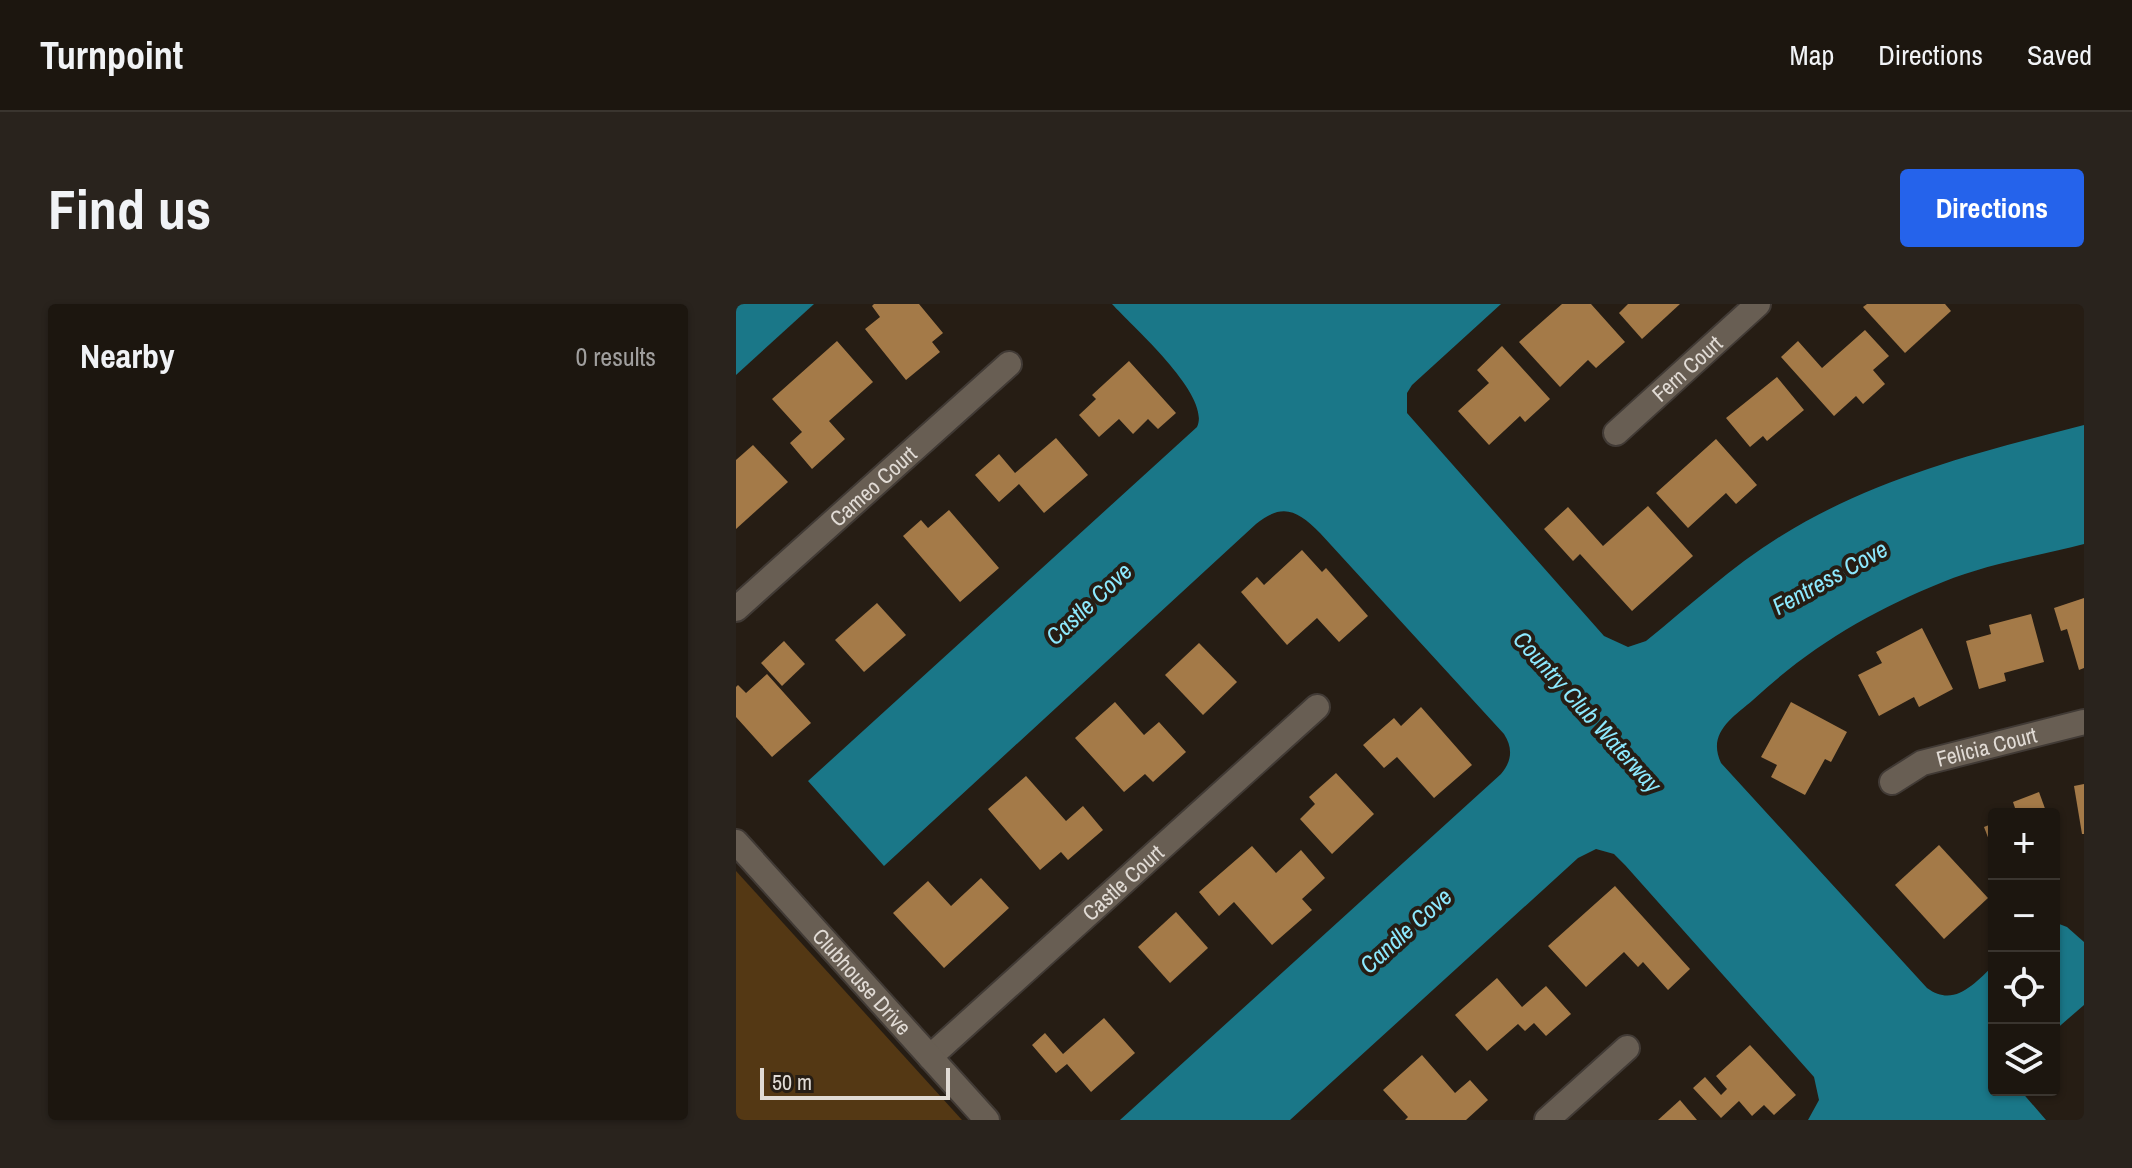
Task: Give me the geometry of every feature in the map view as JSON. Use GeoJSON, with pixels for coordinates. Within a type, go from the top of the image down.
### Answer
{"type":"FeatureCollection","features":[{"type":"Feature","properties":{"kind":"street","name":"Fern Court"},"geometry":{"type":"LineString","coordinates":[[1616,433],[1758,304]]}},
{"type":"Feature","properties":{"kind":"street","name":"Cameo Court"},"geometry":{"type":"LineString","coordinates":[[736,609],[1009,364]]}},
{"type":"Feature","properties":{"kind":"street","name":"Castle Court"},"geometry":{"type":"LineString","coordinates":[[930,1057],[1317,707]]}},
{"type":"Feature","properties":{"kind":"street","name":"Felicia Court"},"geometry":{"type":"LineString","coordinates":[[1892,782],[1922,763],[2084,722]]}},
{"type":"Feature","properties":{"kind":"street","name":"Clubhouse Drive"},"geometry":{"type":"LineString","coordinates":[[736,842],[987,1120]]}},
{"type":"Feature","properties":{"kind":"street"},"geometry":{"type":"LineString","coordinates":[[1547,1120],[1627,1048]]}},
{"type":"Feature","properties":{"kind":"shaded area"},"geometry":{"type":"Polygon","coordinates":[[[736,871],[962,1120],[736,1120],[736,871]]]}},
{"type":"Feature","properties":{"kind":"water"},"geometry":{"type":"Polygon","coordinates":[[[736,304],[814,304],[736,375],[736,304]]]}},
{"type":"Feature","properties":{"kind":"water"},"geometry":{"type":"Polygon","coordinates":[[[1112,304],[1501,304],[1412,385],[1407,393],[1407,413],[1604,636],[1628,647],[1646,641],[1745,560],[1816,516],[1928,469],[2084,425],[2084,544],[1960,576],[1866,618],[1819,647],[1775,681],[1730,720],[1717,743],[1721,763],[1927,988],[1937,994],[1955,995],[1988,970],[1988,1096],[2025,1096],[2046,1120],[1808,1120],[1819,1100],[1814,1077],[1625,865],[1614,854],[1596,849],[1578,858],[1290,1120],[1120,1120],[1501,774],[1510,754],[1504,734],[1320,533],[1305,519],[1282,511],[1256,524],[884,866],[808,781],[1197,427],[1199,414],[1193,398],[1152,345],[1112,304]]]}},
{"type":"Feature","properties":{"kind":"water"},"geometry":{"type":"Polygon","coordinates":[[[2060,924],[2084,942],[2084,1005],[2060,1026],[2060,924]]]}},
{"type":"Feature","properties":{"kind":"building"},"geometry":{"type":"Polygon","coordinates":[[[919,304],[943,333],[932,342],[940,352],[906,380],[865,329],[880,317],[872,306],[919,304]]]}},
{"type":"Feature","properties":{"kind":"building"},"geometry":{"type":"Polygon","coordinates":[[[1562,304],[1591,304],[1625,342],[1596,368],[1588,360],[1560,387],[1519,342],[1562,304]]]}},
{"type":"Feature","properties":{"kind":"building"},"geometry":{"type":"Polygon","coordinates":[[[1628,304],[1680,304],[1642,339],[1619,313],[1628,304]]]}},
{"type":"Feature","properties":{"kind":"building"},"geometry":{"type":"Polygon","coordinates":[[[1867,304],[1945,304],[1951,311],[1905,353],[1863,307],[1867,304]]]}},
{"type":"Feature","properties":{"kind":"building"},"geometry":{"type":"Polygon","coordinates":[[[1865,330],[1889,356],[1873,370],[1885,384],[1863,404],[1856,396],[1834,416],[1781,357],[1798,341],[1822,368],[1865,330]]]}},
{"type":"Feature","properties":{"kind":"building"},"geometry":{"type":"Polygon","coordinates":[[[837,341],[873,382],[829,421],[845,439],[812,469],[790,443],[802,432],[772,399],[837,341]]]}},
{"type":"Feature","properties":{"kind":"building"},"geometry":{"type":"Polygon","coordinates":[[[1502,346],[1550,399],[1525,422],[1520,416],[1489,445],[1458,411],[1489,383],[1477,370],[1502,346]]]}},
{"type":"Feature","properties":{"kind":"building"},"geometry":{"type":"Polygon","coordinates":[[[1129,361],[1176,413],[1158,429],[1148,419],[1133,434],[1119,419],[1099,437],[1079,415],[1096,399],[1092,395],[1129,361]]]}},
{"type":"Feature","properties":{"kind":"building"},"geometry":{"type":"Polygon","coordinates":[[[1777,377],[1804,410],[1767,441],[1763,436],[1750,447],[1726,418],[1777,377]]]}},
{"type":"Feature","properties":{"kind":"building"},"geometry":{"type":"Polygon","coordinates":[[[1056,438],[1088,475],[1044,513],[1019,484],[999,502],[975,475],[999,454],[1015,473],[1056,438]]]}},
{"type":"Feature","properties":{"kind":"building"},"geometry":{"type":"Polygon","coordinates":[[[1716,439],[1757,485],[1736,504],[1726,493],[1688,528],[1656,493],[1716,439]]]}},
{"type":"Feature","properties":{"kind":"building"},"geometry":{"type":"Polygon","coordinates":[[[753,445],[788,482],[736,529],[736,460],[753,445]]]}},
{"type":"Feature","properties":{"kind":"building"},"geometry":{"type":"Polygon","coordinates":[[[1648,506],[1693,556],[1632,611],[1580,554],[1573,561],[1544,529],[1568,507],[1603,546],[1648,506]]]}},
{"type":"Feature","properties":{"kind":"building"},"geometry":{"type":"Polygon","coordinates":[[[949,510],[999,568],[960,602],[903,536],[921,520],[928,528],[949,510]]]}},
{"type":"Feature","properties":{"kind":"building"},"geometry":{"type":"Polygon","coordinates":[[[1302,550],[1322,572],[1326,568],[1368,616],[1339,642],[1317,618],[1287,645],[1241,592],[1257,577],[1264,585],[1302,550]]]}},
{"type":"Feature","properties":{"kind":"building"},"geometry":{"type":"Polygon","coordinates":[[[2084,598],[2084,668],[2079,670],[2067,629],[2061,631],[2054,608],[2084,598]]]}},
{"type":"Feature","properties":{"kind":"building"},"geometry":{"type":"Polygon","coordinates":[[[877,603],[906,635],[864,672],[835,640],[877,603]]]}},
{"type":"Feature","properties":{"kind":"building"},"geometry":{"type":"Polygon","coordinates":[[[2031,614],[2044,662],[2004,673],[2006,681],[1979,689],[1966,641],[1991,634],[1989,625],[2031,614]]]}},
{"type":"Feature","properties":{"kind":"building"},"geometry":{"type":"Polygon","coordinates":[[[1922,628],[1953,689],[1919,707],[1914,697],[1879,716],[1858,675],[1882,663],[1876,652],[1922,628]]]}},
{"type":"Feature","properties":{"kind":"building"},"geometry":{"type":"Polygon","coordinates":[[[784,641],[805,664],[782,686],[761,663],[784,641]]]}},
{"type":"Feature","properties":{"kind":"building"},"geometry":{"type":"Polygon","coordinates":[[[1199,643],[1237,682],[1203,715],[1165,675],[1199,643]]]}},
{"type":"Feature","properties":{"kind":"building"},"geometry":{"type":"Polygon","coordinates":[[[767,674],[811,723],[772,757],[736,717],[736,687],[738,685],[746,693],[767,674]]]}},
{"type":"Feature","properties":{"kind":"building"},"geometry":{"type":"Polygon","coordinates":[[[1115,702],[1144,735],[1159,722],[1186,752],[1153,782],[1145,774],[1124,792],[1075,738],[1115,702]]]}},
{"type":"Feature","properties":{"kind":"building"},"geometry":{"type":"Polygon","coordinates":[[[1791,702],[1847,732],[1831,762],[1825,759],[1805,795],[1771,777],[1777,765],[1761,757],[1791,702]]]}},
{"type":"Feature","properties":{"kind":"building"},"geometry":{"type":"Polygon","coordinates":[[[1421,707],[1472,765],[1434,798],[1397,757],[1384,768],[1363,745],[1394,718],[1401,726],[1421,707]]]}},
{"type":"Feature","properties":{"kind":"building"},"geometry":{"type":"Polygon","coordinates":[[[1336,773],[1374,814],[1332,854],[1300,819],[1315,804],[1309,797],[1336,773]]]}},
{"type":"Feature","properties":{"kind":"building"},"geometry":{"type":"Polygon","coordinates":[[[1026,776],[1066,821],[1083,806],[1103,830],[1068,860],[1061,852],[1040,870],[988,809],[1026,776]]]}},
{"type":"Feature","properties":{"kind":"building"},"geometry":{"type":"Polygon","coordinates":[[[2084,784],[2084,834],[2082,834],[2074,786],[2084,784]]]}},
{"type":"Feature","properties":{"kind":"building"},"geometry":{"type":"Polygon","coordinates":[[[2039,792],[2045,808],[2015,808],[2013,802],[2039,792]]]}},
{"type":"Feature","properties":{"kind":"building"},"geometry":{"type":"Polygon","coordinates":[[[1939,845],[1988,898],[1944,939],[1895,885],[1939,845]]]}},
{"type":"Feature","properties":{"kind":"building"},"geometry":{"type":"Polygon","coordinates":[[[1252,846],[1276,873],[1301,850],[1325,878],[1302,899],[1312,910],[1272,945],[1234,902],[1219,916],[1199,892],[1252,846]]]}},
{"type":"Feature","properties":{"kind":"building"},"geometry":{"type":"Polygon","coordinates":[[[981,878],[1009,908],[944,968],[893,913],[928,881],[951,906],[981,878]]]}},
{"type":"Feature","properties":{"kind":"building"},"geometry":{"type":"Polygon","coordinates":[[[1615,886],[1690,969],[1668,990],[1643,962],[1638,967],[1624,952],[1586,987],[1548,946],[1615,886]]]}},
{"type":"Feature","properties":{"kind":"building"},"geometry":{"type":"Polygon","coordinates":[[[1176,912],[1208,948],[1170,983],[1138,947],[1176,912]]]}},
{"type":"Feature","properties":{"kind":"building"},"geometry":{"type":"Polygon","coordinates":[[[1497,978],[1522,1007],[1546,986],[1571,1014],[1546,1036],[1534,1023],[1525,1031],[1518,1024],[1487,1051],[1455,1015],[1497,978]]]}},
{"type":"Feature","properties":{"kind":"building"},"geometry":{"type":"Polygon","coordinates":[[[1104,1018],[1135,1053],[1091,1092],[1067,1064],[1056,1073],[1032,1045],[1045,1033],[1063,1054],[1104,1018]]]}},
{"type":"Feature","properties":{"kind":"building"},"geometry":{"type":"Polygon","coordinates":[[[1750,1045],[1796,1095],[1774,1115],[1764,1105],[1752,1116],[1739,1101],[1721,1118],[1693,1088],[1705,1077],[1721,1095],[1727,1089],[1716,1076],[1750,1045]]]}},
{"type":"Feature","properties":{"kind":"building"},"geometry":{"type":"Polygon","coordinates":[[[1422,1055],[1455,1093],[1470,1080],[1488,1100],[1466,1120],[1405,1120],[1408,1117],[1383,1090],[1422,1055]]]}},
{"type":"Feature","properties":{"kind":"building"},"geometry":{"type":"Polygon","coordinates":[[[1680,1100],[1697,1120],[1658,1120],[1680,1100]]]}},
{"type":"Feature","properties":{"kind":"water label","name":"Fentress Cove"},"geometry":{"type":"Point","coordinates":[1830,578]}},
{"type":"Feature","properties":{"kind":"water label","name":"Castle Cove"},"geometry":{"type":"Point","coordinates":[1089,604]}},
{"type":"Feature","properties":{"kind":"water label","name":"Country Club Waterway"},"geometry":{"type":"Point","coordinates":[1587,712]}},
{"type":"Feature","properties":{"kind":"water label","name":"Candle Cove"},"geometry":{"type":"Point","coordinates":[1406,931]}}]}
